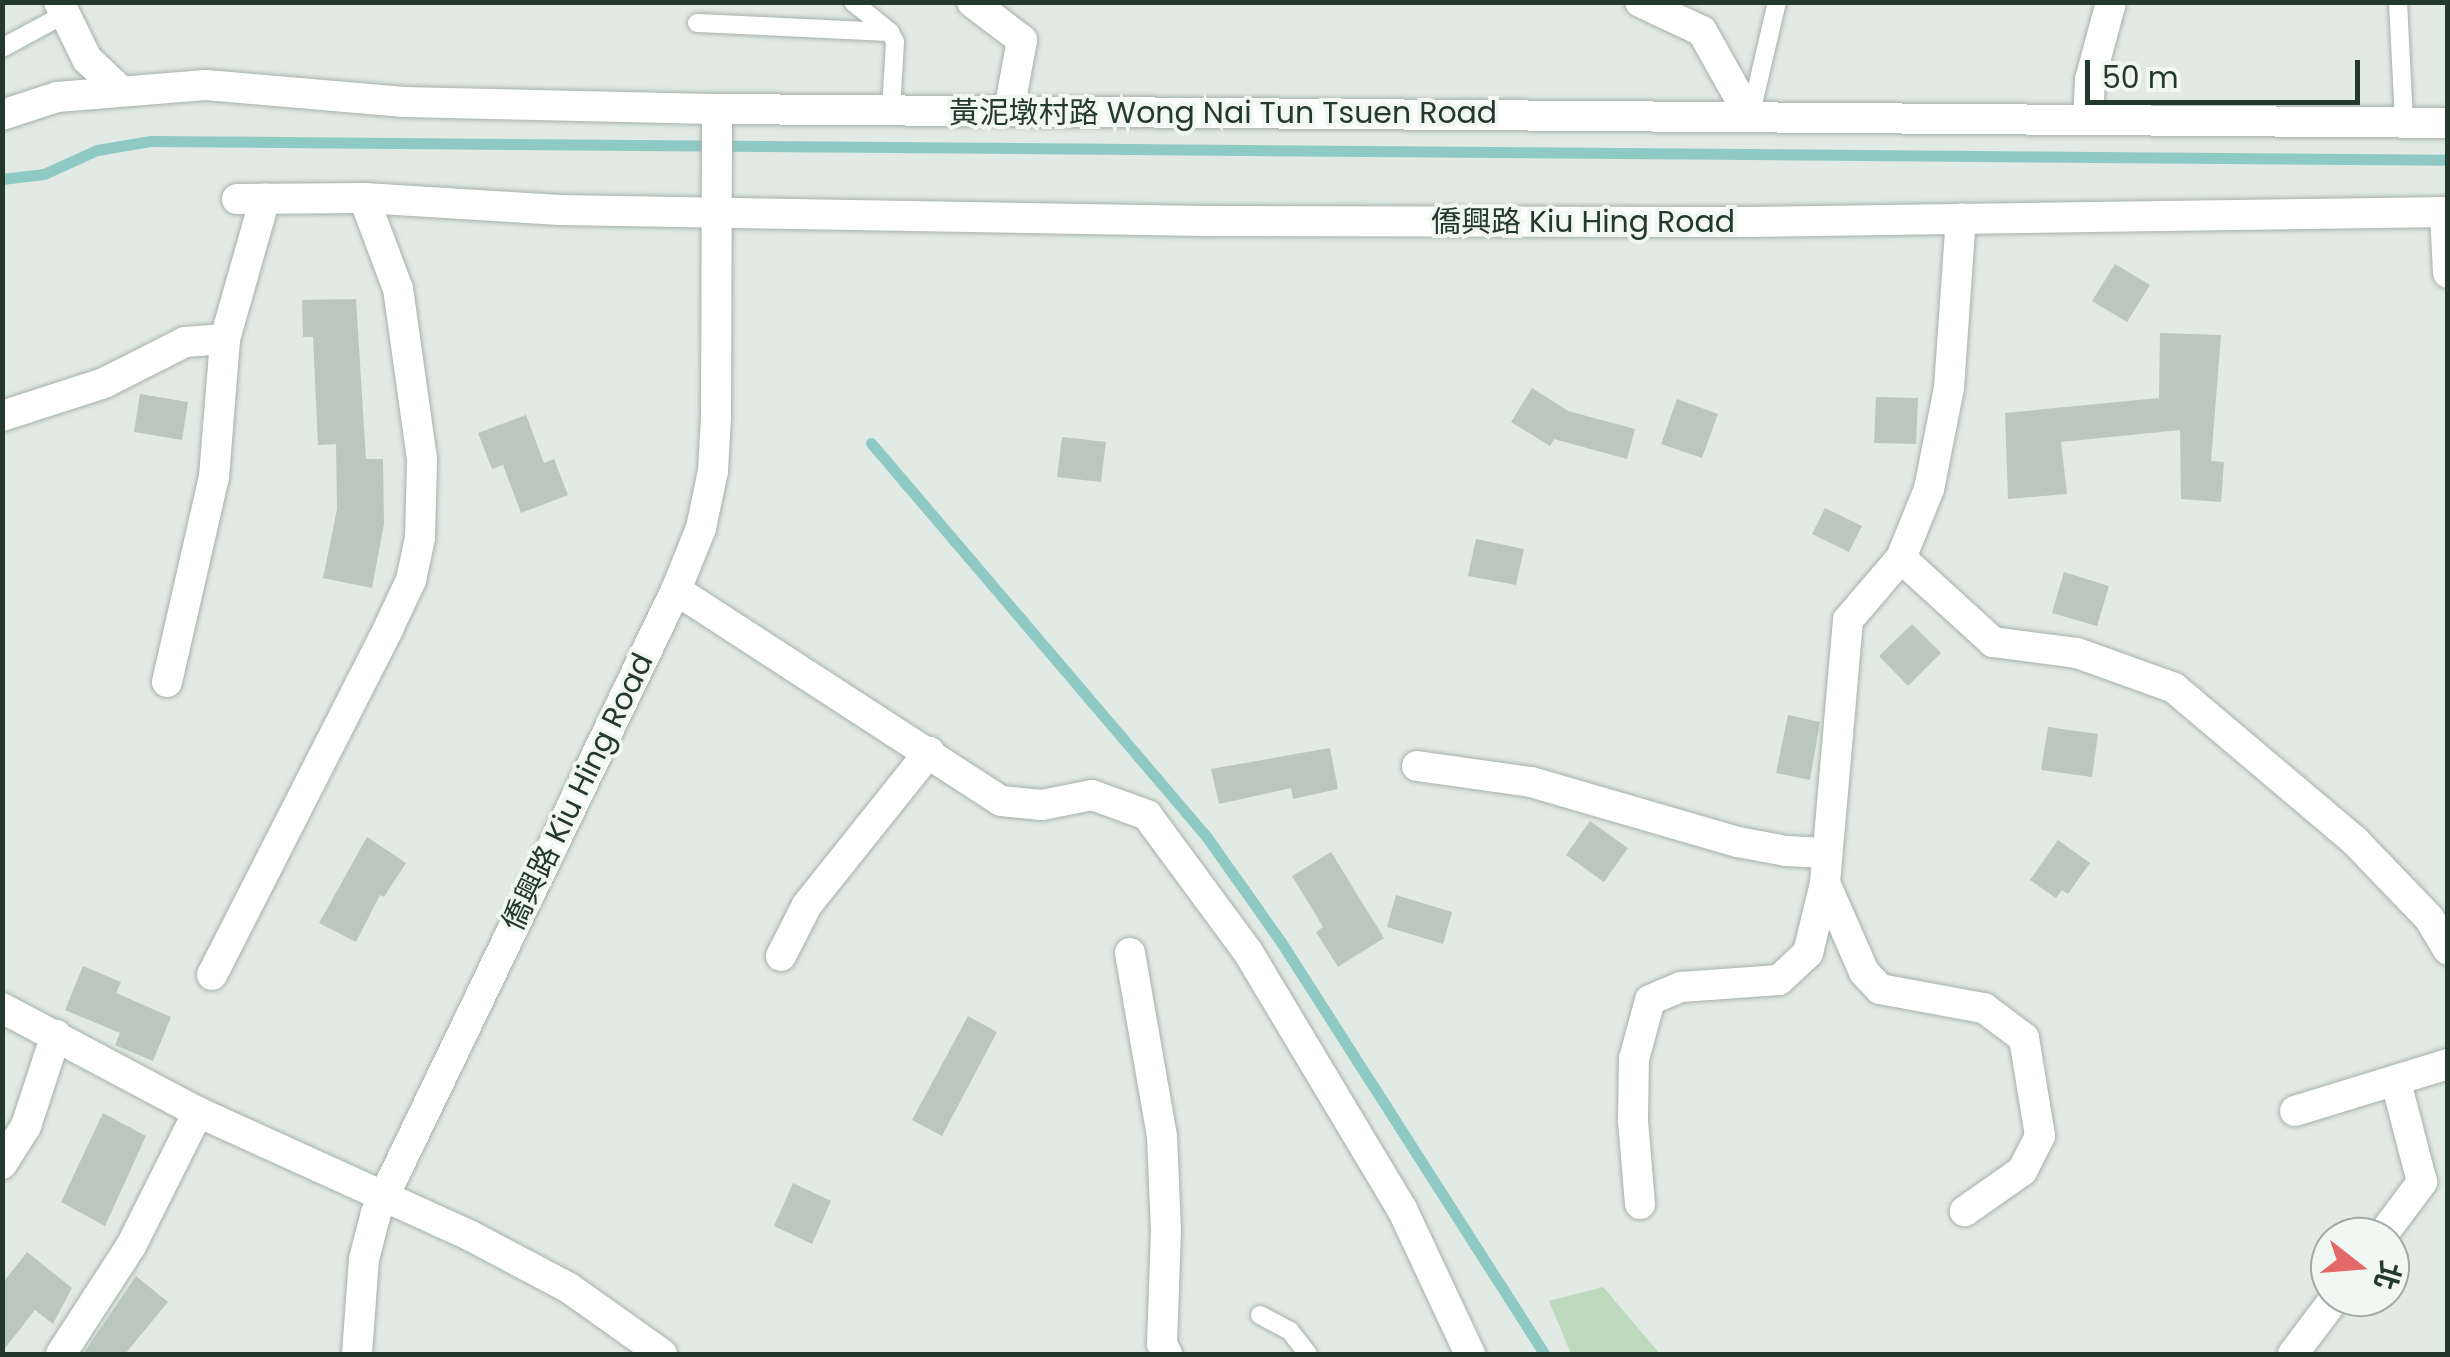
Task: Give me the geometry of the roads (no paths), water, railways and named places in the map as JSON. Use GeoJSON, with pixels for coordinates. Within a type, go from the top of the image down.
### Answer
{"type":"FeatureCollection","features":[{"type":"Feature","properties":{"kind":"street"},"geometry":{"type":"LineString","coordinates":[[972,2],[1022,40],[1009,111]]}},
{"type":"Feature","properties":{"kind":"street"},"geometry":{"type":"LineString","coordinates":[[1640,2],[1702,31],[1750,117]]}},
{"type":"Feature","properties":{"kind":"street"},"geometry":{"type":"LineString","coordinates":[[2088,120],[2090,80],[2112,2]]}},
{"type":"Feature","properties":{"kind":"street"},"geometry":{"type":"LineString","coordinates":[[61,9],[87,59],[121,91]]}},
{"type":"Feature","properties":{"kind":"street","name":"黃泥墩村路 Wong Nai Tun Tsuen Road"},"geometry":{"type":"LineString","coordinates":[[2,114],[57,97],[206,85],[404,102],[716,109],[2448,122]]}},
{"type":"Feature","properties":{"kind":"street","name":"僑興路 Kiu Hing Road"},"geometry":{"type":"LineString","coordinates":[[357,1354],[364,1260],[383,1198],[676,590],[700,528],[713,471],[716,109]]}},
{"type":"Feature","properties":{"kind":"street","name":"僑興路 Kiu Hing Road"},"geometry":{"type":"LineString","coordinates":[[225,339],[251,198],[364,198],[560,210],[1204,221],[2446,212]]}},
{"type":"Feature","properties":{"kind":"street"},"geometry":{"type":"LineString","coordinates":[[212,974],[389,627],[411,580],[417,552],[422,459],[411,372],[398,289],[364,198]]}},
{"type":"Feature","properties":{"kind":"street"},"geometry":{"type":"LineString","coordinates":[[2446,212],[2448,273]]}},
{"type":"Feature","properties":{"kind":"street"},"geometry":{"type":"LineString","coordinates":[[1640,1204],[1632,1121],[1634,1059],[1650,1000],[1680,987],[1779,980],[1808,952],[1826,868],[1848,620],[1901,558],[1929,490],[1949,388],[1962,218]]}},
{"type":"Feature","properties":{"kind":"street"},"geometry":{"type":"LineString","coordinates":[[2,416],[104,383],[184,342],[225,339],[214,477],[166,682]]}},
{"type":"Feature","properties":{"kind":"street"},"geometry":{"type":"LineString","coordinates":[[1901,558],[1993,642],[2077,653],[2174,688],[2354,840],[2429,918],[2448,950]]}},
{"type":"Feature","properties":{"kind":"street"},"geometry":{"type":"LineString","coordinates":[[676,590],[1002,801],[1042,805],[1092,795],[1148,815],[1248,952],[1381,1175],[1470,1354]]}},
{"type":"Feature","properties":{"kind":"street"},"geometry":{"type":"LineString","coordinates":[[781,956],[806,905],[928,752]]}},
{"type":"Feature","properties":{"kind":"street"},"geometry":{"type":"LineString","coordinates":[[1417,766],[1530,782],[1738,842],[1786,852],[1826,868],[1864,972],[1880,989],[1984,1008],[2024,1038],[2040,1136],[2022,1171],[1965,1211]]}},
{"type":"Feature","properties":{"kind":"street"},"geometry":{"type":"LineString","coordinates":[[1130,953],[1162,1136],[1166,1230],[1162,1344],[1166,1354]]}},
{"type":"Feature","properties":{"kind":"street"},"geometry":{"type":"LineString","coordinates":[[2,1008],[198,1112],[469,1235],[569,1288],[662,1354]]}},
{"type":"Feature","properties":{"kind":"street"},"geometry":{"type":"LineString","coordinates":[[2,1164],[26,1126],[56,1035]]}},
{"type":"Feature","properties":{"kind":"street"},"geometry":{"type":"LineString","coordinates":[[2295,1111],[2448,1064]]}},
{"type":"Feature","properties":{"kind":"street"},"geometry":{"type":"LineString","coordinates":[[2396,1082],[2422,1182],[2396,1217]]}},
{"type":"Feature","properties":{"kind":"street"},"geometry":{"type":"LineString","coordinates":[[61,1354],[131,1246],[198,1112]]}},
{"type":"Feature","properties":{"kind":"street"},"geometry":{"type":"LineString","coordinates":[[2293,1354],[2321,1317]]}},
{"type":"Feature","properties":{"kind":"lane"},"geometry":{"type":"LineString","coordinates":[[853,2],[890,32],[895,42],[891,110]]}},
{"type":"Feature","properties":{"kind":"lane"},"geometry":{"type":"LineString","coordinates":[[1750,117],[1777,2]]}},
{"type":"Feature","properties":{"kind":"lane"},"geometry":{"type":"LineString","coordinates":[[2398,2],[2404,122]]}},
{"type":"Feature","properties":{"kind":"lane"},"geometry":{"type":"LineString","coordinates":[[2,48],[61,9]]}},
{"type":"Feature","properties":{"kind":"lane"},"geometry":{"type":"LineString","coordinates":[[697,23],[890,32]]}},
{"type":"Feature","properties":{"kind":"lane"},"geometry":{"type":"LineString","coordinates":[[1260,1315],[1290,1331],[1308,1354]]}},
{"type":"Feature","properties":{"kind":"waterway"},"geometry":{"type":"LineString","coordinates":[[2,179],[44,174],[97,150],[150,141],[2448,160]]}},
{"type":"Feature","properties":{"kind":"waterway"},"geometry":{"type":"LineString","coordinates":[[871,443],[1206,836],[1281,942],[1544,1354]]}}]}
